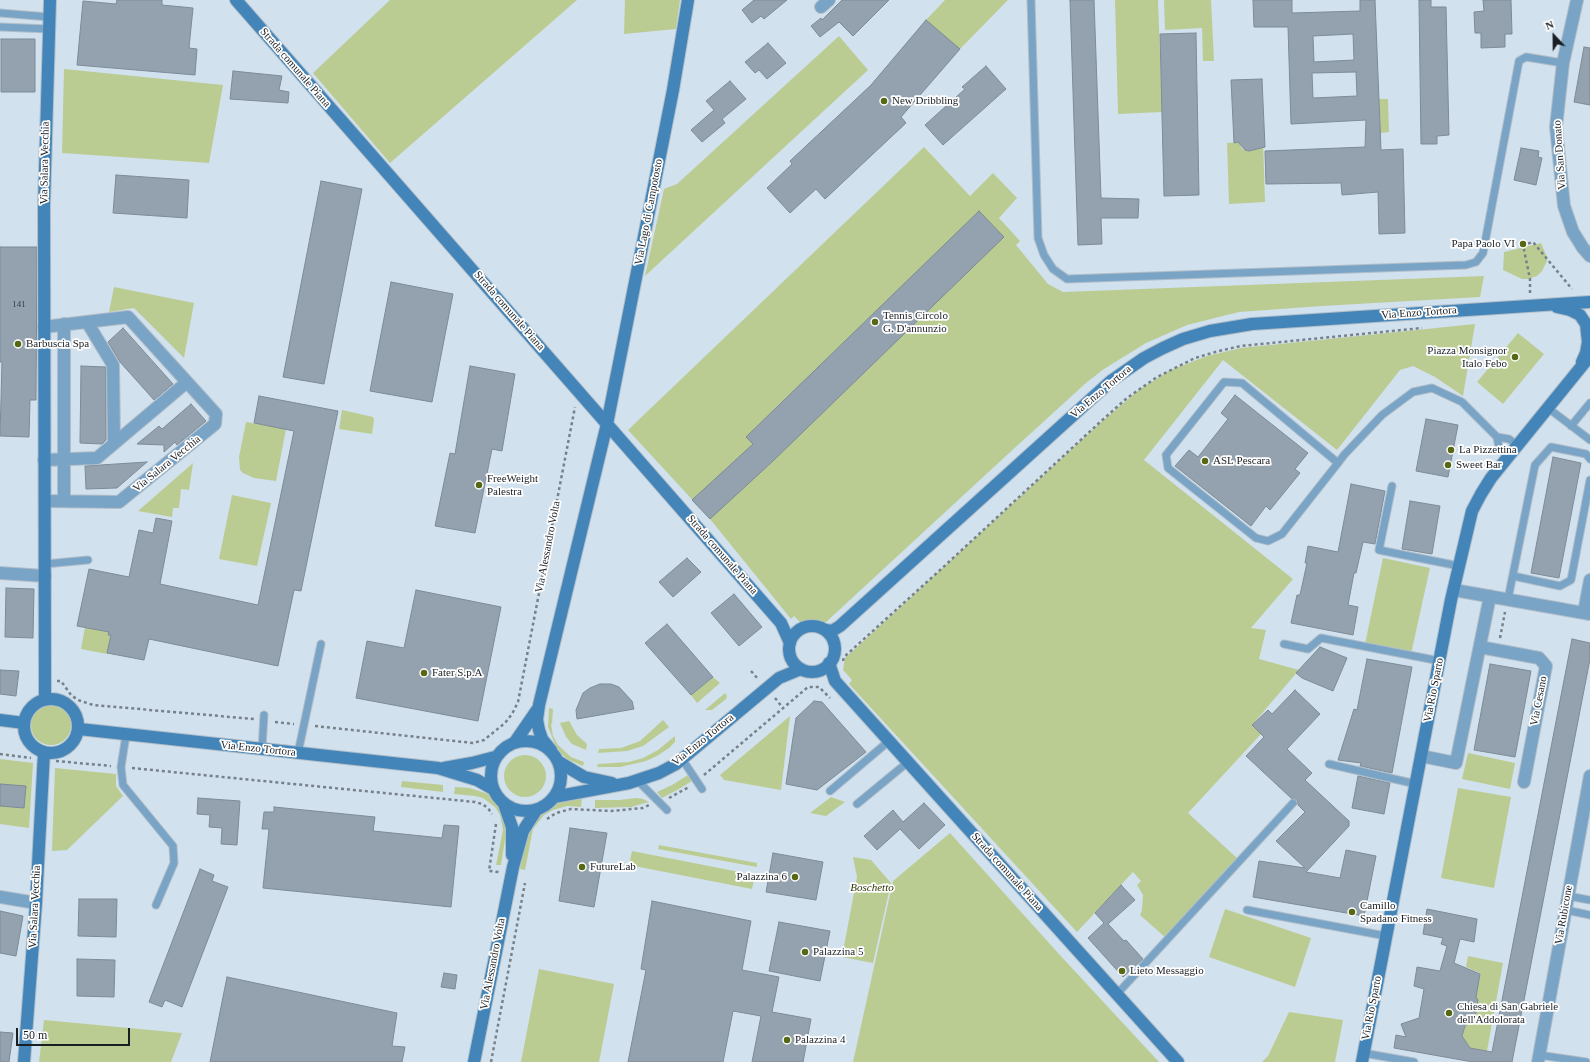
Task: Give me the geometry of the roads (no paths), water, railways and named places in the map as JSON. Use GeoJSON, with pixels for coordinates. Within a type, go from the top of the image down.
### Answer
{"type":"FeatureCollection","features":[{"type":"Feature","properties":{"kind":"street","name":"Via Salara Vecchia"},"geometry":{"type":"LineString","coordinates":[[45,699],[44,205],[50,0]]}},
{"type":"Feature","properties":{"kind":"street","name":"Strada comunale Piana"},"geometry":{"type":"LineString","coordinates":[[236,0],[781,623],[790,643]]}},
{"type":"Feature","properties":{"kind":"street","name":"Via Lago di Campotosto"},"geometry":{"type":"LineString","coordinates":[[607,424],[673,90],[688,0]]}},
{"type":"Feature","properties":{"kind":"street","name":"Via San Donato"},"geometry":{"type":"LineString","coordinates":[[1577,0],[1563,64],[1556,127],[1564,206],[1573,232],[1582,248],[1590,256]]}},
{"type":"Feature","properties":{"kind":"street"},"geometry":{"type":"LineString","coordinates":[[1542,305],[1579,298],[1590,293]]}},
{"type":"Feature","properties":{"kind":"street","name":"Via Enzo Tortora"},"geometry":{"type":"LineString","coordinates":[[826,630],[835,630],[1111,381],[1144,358],[1163,348],[1204,332],[1240,325],[1590,302]]}},
{"type":"Feature","properties":{"kind":"street"},"geometry":{"type":"LineString","coordinates":[[1542,305],[1570,310],[1580,315],[1584,320],[1588,328],[1588,342],[1586,353],[1579,370]]}},
{"type":"Feature","properties":{"kind":"street","name":"Via Salara Vecchia"},"geometry":{"type":"LineString","coordinates":[[44,327],[128,318],[216,414],[215,424],[119,502],[44,501]]}},
{"type":"Feature","properties":{"kind":"street"},"geometry":{"type":"LineString","coordinates":[[87,322],[113,365],[114,443]]}},
{"type":"Feature","properties":{"kind":"street"},"geometry":{"type":"LineString","coordinates":[[64,324],[64,502]]}},
{"type":"Feature","properties":{"kind":"street","name":"Via Rio Sparto"},"geometry":{"type":"LineString","coordinates":[[1362,1058],[1454,590],[1472,511],[1481,494],[1509,457],[1590,356]]}},
{"type":"Feature","properties":{"kind":"street"},"geometry":{"type":"LineString","coordinates":[[44,460],[97,458],[187,382]]}},
{"type":"Feature","properties":{"kind":"street"},"geometry":{"type":"LineString","coordinates":[[551,750],[543,744],[525,740],[515,742],[501,750],[495,757],[491,767],[490,778],[497,797],[504,804],[520,810],[537,809],[554,797],[560,786],[561,774],[558,762],[551,750],[542,739],[537,720],[539,705],[607,424]]}},
{"type":"Feature","properties":{"kind":"street"},"geometry":{"type":"LineString","coordinates":[[0,573],[45,570]]}},
{"type":"Feature","properties":{"kind":"street"},"geometry":{"type":"LineString","coordinates":[[1454,590],[1587,613],[1590,580]]}},
{"type":"Feature","properties":{"kind":"street"},"geometry":{"type":"LineString","coordinates":[[1421,756],[1456,763],[1490,596]]}},
{"type":"Feature","properties":{"kind":"street","name":"Via Enzo Tortora"},"geometry":{"type":"LineString","coordinates":[[834,644],[839,631],[848,618]]}},
{"type":"Feature","properties":{"kind":"street"},"geometry":{"type":"LineString","coordinates":[[781,623],[801,629],[816,626],[826,630],[833,639],[834,654],[830,663],[825,667],[807,670],[797,665],[791,656],[790,643],[792,638],[801,629]]}},
{"type":"Feature","properties":{"kind":"street","name":"Via Cesano"},"geometry":{"type":"LineString","coordinates":[[1480,647],[1539,658],[1546,666],[1524,782]]}},
{"type":"Feature","properties":{"kind":"street","name":"Via Enzo Tortora"},"geometry":{"type":"LineString","coordinates":[[554,797],[638,781],[659,773],[682,759],[779,678],[791,656]]}},
{"type":"Feature","properties":{"kind":"street","name":"Strada comunale Piana"},"geometry":{"type":"LineString","coordinates":[[830,663],[835,681]]}},
{"type":"Feature","properties":{"kind":"street","name":"Strada comunale Piana"},"geometry":{"type":"LineString","coordinates":[[807,670],[822,674],[835,681],[1178,1062]]}},
{"type":"Feature","properties":{"kind":"street","name":"Via Enzo Tortora"},"geometry":{"type":"LineString","coordinates":[[779,678],[807,670]]}},
{"type":"Feature","properties":{"kind":"street"},"geometry":{"type":"LineString","coordinates":[[54,698],[62,700],[70,705],[78,720],[79,729],[72,743],[66,748],[59,752],[44,756],[35,748],[24,733],[24,723],[30,708],[37,702],[45,699],[54,698]]}},
{"type":"Feature","properties":{"kind":"street"},"geometry":{"type":"LineString","coordinates":[[515,742],[531,720],[539,705]]}},
{"type":"Feature","properties":{"kind":"street"},"geometry":{"type":"LineString","coordinates":[[0,720],[24,723]]}},
{"type":"Feature","properties":{"kind":"street","name":"Via Enzo Tortora"},"geometry":{"type":"LineString","coordinates":[[79,729],[438,768],[477,780],[493,789]]}},
{"type":"Feature","properties":{"kind":"street","name":"Via Salara Vecchia"},"geometry":{"type":"LineString","coordinates":[[24,1062],[36,903],[44,756]]}},
{"type":"Feature","properties":{"kind":"street","name":"Via Enzo Tortora"},"geometry":{"type":"LineString","coordinates":[[438,768],[472,763],[495,757]]}},
{"type":"Feature","properties":{"kind":"street","name":"Via Enzo Tortora"},"geometry":{"type":"LineString","coordinates":[[558,762],[584,777],[601,782],[619,784]]}},
{"type":"Feature","properties":{"kind":"street","name":"Via Rubicone"},"geometry":{"type":"LineString","coordinates":[[1539,1059],[1590,776]]}},
{"type":"Feature","properties":{"kind":"street","name":"Via Alessandro Volta"},"geometry":{"type":"LineString","coordinates":[[504,804],[512,828],[513,867]]}},
{"type":"Feature","properties":{"kind":"street","name":"Via Alessandro Volta"},"geometry":{"type":"LineString","coordinates":[[474,1062],[513,867],[523,831],[537,809]]}},
{"type":"Feature","properties":{"kind":"street"},"geometry":{"type":"LineString","coordinates":[[0,897],[36,903]]}},
{"type":"Feature","properties":{"kind":"lane"},"geometry":{"type":"LineString","coordinates":[[1031,0],[1038,238],[1044,255],[1053,269],[1067,279],[1466,265],[1476,262],[1483,253],[1519,60],[1526,57],[1563,64]]}},
{"type":"Feature","properties":{"kind":"lane"},"geometry":{"type":"LineString","coordinates":[[0,13],[49,23]]}},
{"type":"Feature","properties":{"kind":"lane"},"geometry":{"type":"LineString","coordinates":[[0,27],[49,23]]}},
{"type":"Feature","properties":{"kind":"lane"},"geometry":{"type":"LineString","coordinates":[[1338,463],[1242,383],[1224,382],[1166,455],[1168,468],[1256,538],[1268,541],[1282,534],[1338,463],[1382,416],[1413,392],[1432,388],[1462,402],[1497,437],[1499,448],[1509,457]]}},
{"type":"Feature","properties":{"kind":"lane"},"geometry":{"type":"LineString","coordinates":[[1572,426],[1590,403]]}},
{"type":"Feature","properties":{"kind":"lane"},"geometry":{"type":"LineString","coordinates":[[1548,408],[1590,440]]}},
{"type":"Feature","properties":{"kind":"lane"},"geometry":{"type":"LineString","coordinates":[[1497,437],[1509,439],[1518,446]]}},
{"type":"Feature","properties":{"kind":"lane"},"geometry":{"type":"LineString","coordinates":[[1508,599],[1535,465],[1551,447],[1586,454],[1590,460]]}},
{"type":"Feature","properties":{"kind":"lane"},"geometry":{"type":"LineString","coordinates":[[1513,576],[1560,586],[1571,580],[1590,480]]}},
{"type":"Feature","properties":{"kind":"lane"},"geometry":{"type":"LineString","coordinates":[[1392,486],[1379,550],[1459,566]]}},
{"type":"Feature","properties":{"kind":"lane"},"geometry":{"type":"LineString","coordinates":[[45,570],[88,560]]}},
{"type":"Feature","properties":{"kind":"lane"},"geometry":{"type":"LineString","coordinates":[[1284,644],[1308,649],[1321,638],[1440,661]]}},
{"type":"Feature","properties":{"kind":"lane"},"geometry":{"type":"LineString","coordinates":[[298,753],[321,644]]}},
{"type":"Feature","properties":{"kind":"lane"},"geometry":{"type":"LineString","coordinates":[[262,749],[264,715]]}},
{"type":"Feature","properties":{"kind":"lane"},"geometry":{"type":"LineString","coordinates":[[126,735],[121,768],[123,785],[173,846],[174,863],[156,905]]}},
{"type":"Feature","properties":{"kind":"lane"},"geometry":{"type":"LineString","coordinates":[[830,791],[889,741]]}},
{"type":"Feature","properties":{"kind":"lane"},"geometry":{"type":"LineString","coordinates":[[682,759],[702,789]]}},
{"type":"Feature","properties":{"kind":"lane"},"geometry":{"type":"LineString","coordinates":[[857,804],[908,762]]}},
{"type":"Feature","properties":{"kind":"lane"},"geometry":{"type":"LineString","coordinates":[[1329,764],[1416,784]]}},
{"type":"Feature","properties":{"kind":"lane"},"geometry":{"type":"LineString","coordinates":[[638,781],[667,810]]}},
{"type":"Feature","properties":{"kind":"lane"},"geometry":{"type":"LineString","coordinates":[[1117,994],[1292,803]]}},
{"type":"Feature","properties":{"kind":"lane"},"geometry":{"type":"LineString","coordinates":[[1568,896],[1590,900]]}},
{"type":"Feature","properties":{"kind":"lane"},"geometry":{"type":"LineString","coordinates":[[1247,910],[1386,936]]}},
{"type":"Feature","properties":{"kind":"lane"},"geometry":{"type":"LineString","coordinates":[[1566,910],[1590,915]]}},
{"type":"Feature","properties":{"kind":"lane"},"geometry":{"type":"LineString","coordinates":[[1362,1058],[1414,1062]]}},
{"type":"Feature","properties":{"kind":"lane","name":"Via Rubicone"},"geometry":{"type":"LineString","coordinates":[[1539,1059],[1586,1062]]}},
{"type":"Feature","properties":{"kind":"place","name":"New Dribbling"},"geometry":{"type":"Point","coordinates":[884,101]}},
{"type":"Feature","properties":{"kind":"place","name":"Papa Paolo VI"},"geometry":{"type":"Point","coordinates":[1523,244]}},
{"type":"Feature","properties":{"kind":"place","name":"Tennis Circolo G. D'annunzio"},"geometry":{"type":"Point","coordinates":[875,322]}},
{"type":"Feature","properties":{"kind":"place","name":"Barbuscia Spa"},"geometry":{"type":"Point","coordinates":[18,344]}},
{"type":"Feature","properties":{"kind":"place","name":"Piazza Monsignor Italo Febo"},"geometry":{"type":"Point","coordinates":[1515,357]}},
{"type":"Feature","properties":{"kind":"place","name":"La Pizzettina"},"geometry":{"type":"Point","coordinates":[1451,450]}},
{"type":"Feature","properties":{"kind":"place","name":"ASL Pescara"},"geometry":{"type":"Point","coordinates":[1205,461]}},
{"type":"Feature","properties":{"kind":"place","name":"Sweet Bar"},"geometry":{"type":"Point","coordinates":[1448,465]}},
{"type":"Feature","properties":{"kind":"place","name":"FreeWeight Palestra"},"geometry":{"type":"Point","coordinates":[479,485]}},
{"type":"Feature","properties":{"kind":"place","name":"Fater S.p.A"},"geometry":{"type":"Point","coordinates":[424,673]}},
{"type":"Feature","properties":{"kind":"place","name":"FutureLab"},"geometry":{"type":"Point","coordinates":[582,867]}},
{"type":"Feature","properties":{"kind":"place","name":"Palazzina 6"},"geometry":{"type":"Point","coordinates":[795,877]}},
{"type":"Feature","properties":{"kind":"place","name":"Camillo Spadano Fitness"},"geometry":{"type":"Point","coordinates":[1352,912]}},
{"type":"Feature","properties":{"kind":"place","name":"Palazzina 5"},"geometry":{"type":"Point","coordinates":[805,952]}},
{"type":"Feature","properties":{"kind":"place","name":"Lieto Messaggio"},"geometry":{"type":"Point","coordinates":[1122,971]}},
{"type":"Feature","properties":{"kind":"place","name":"Chiesa di San Gabriele dell'Addolorata"},"geometry":{"type":"Point","coordinates":[1449,1013]}},
{"type":"Feature","properties":{"kind":"place","name":"Palazzina 4"},"geometry":{"type":"Point","coordinates":[787,1040]}},
{"type":"Feature","properties":{"kind":"park label","name":"Boschetto"},"geometry":{"type":"Point","coordinates":[872,888]}}]}
